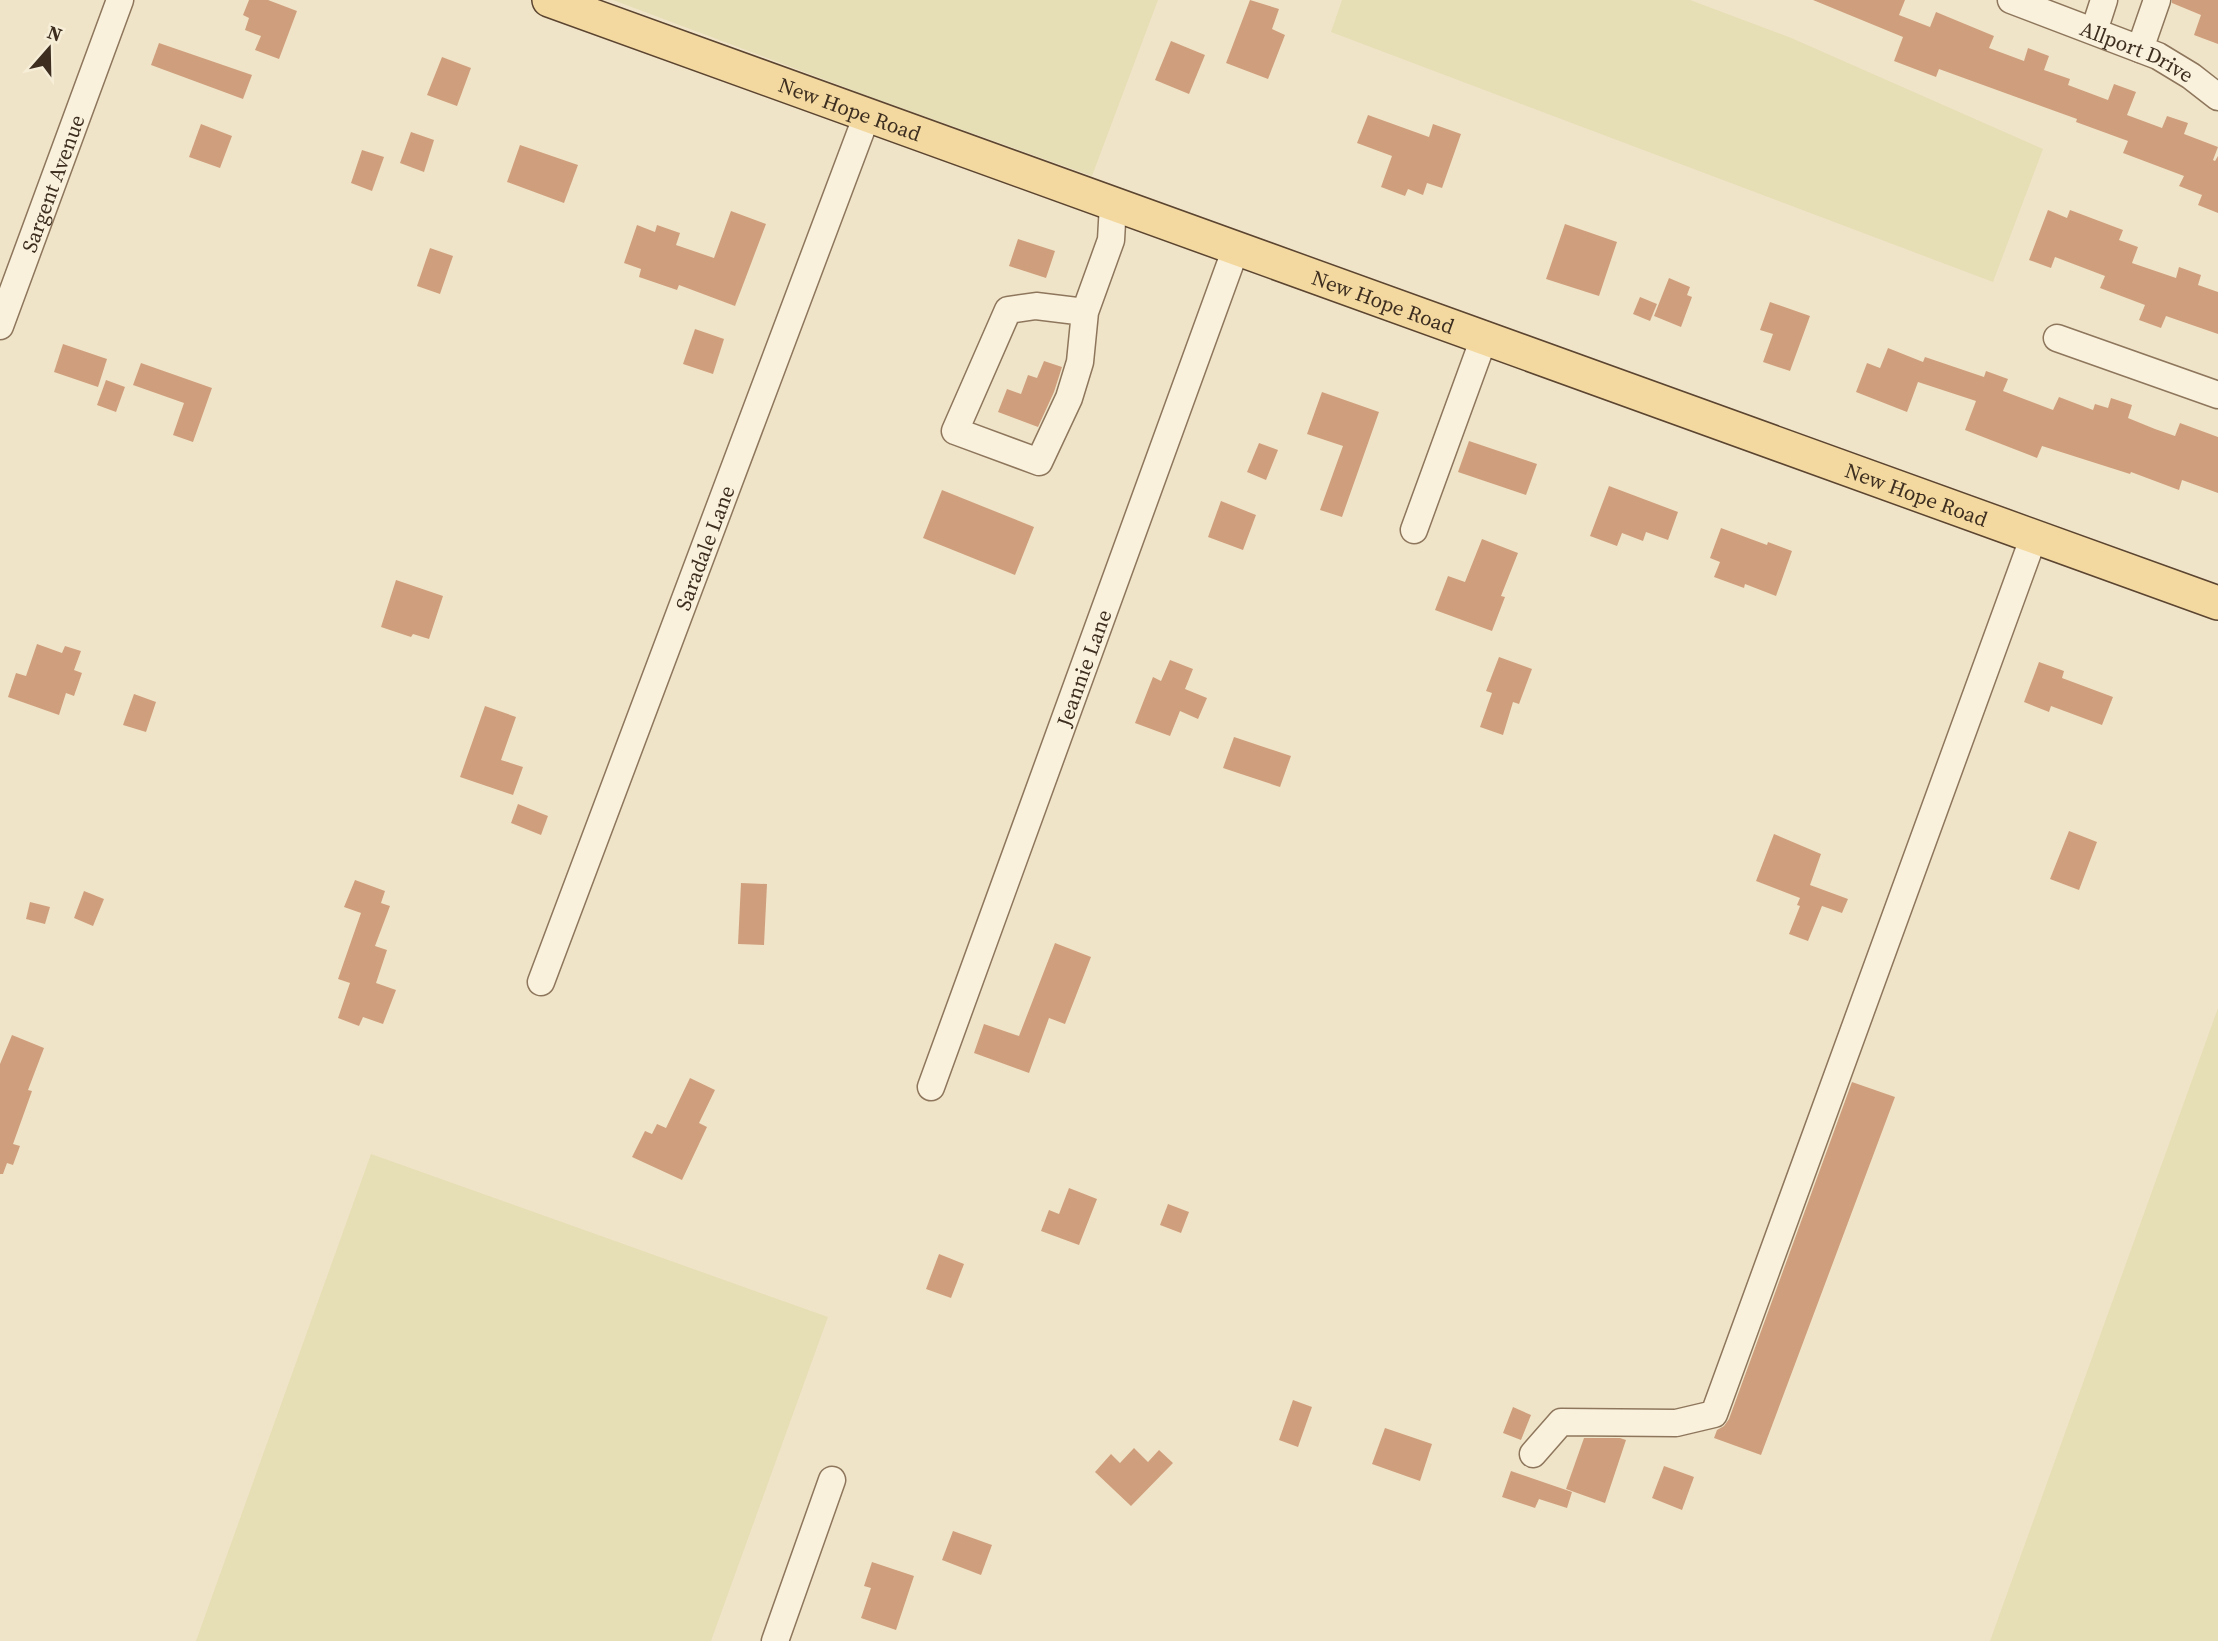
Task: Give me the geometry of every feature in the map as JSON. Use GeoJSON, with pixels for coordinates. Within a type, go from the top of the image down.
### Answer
{"type":"FeatureCollection","features":[{"type":"Feature","properties":{"kind":"main road","name":"New Hope Road"},"geometry":{"type":"LineString","coordinates":[[549,0],[2218,603]]}},
{"type":"Feature","properties":{"kind":"street","name":"Sargent Avenue"},"geometry":{"type":"LineString","coordinates":[[0,326],[120,0]]}},
{"type":"Feature","properties":{"kind":"street","name":"Allport Drive"},"geometry":{"type":"LineString","coordinates":[[2011,0],[2140,49],[2191,76],[2218,97]]}},
{"type":"Feature","properties":{"kind":"street"},"geometry":{"type":"LineString","coordinates":[[2094,30],[2104,0]]}},
{"type":"Feature","properties":{"kind":"street"},"geometry":{"type":"LineString","coordinates":[[2140,49],[2157,0]]}},
{"type":"Feature","properties":{"kind":"street","name":"Saradale Lane"},"geometry":{"type":"LineString","coordinates":[[541,982],[867,115]]}},
{"type":"Feature","properties":{"kind":"street"},"geometry":{"type":"LineString","coordinates":[[1085,312],[1037,306],[1008,310],[955,432],[1039,462],[1069,398],[1080,362],[1085,312],[1111,240],[1113,204]]}},
{"type":"Feature","properties":{"kind":"street","name":"Jeannie Lane"},"geometry":{"type":"LineString","coordinates":[[931,1087],[1236,248]]}},
{"type":"Feature","properties":{"kind":"street"},"geometry":{"type":"LineString","coordinates":[[1415,530],[1484,338]]}},
{"type":"Feature","properties":{"kind":"street"},"geometry":{"type":"LineString","coordinates":[[2057,338],[2218,396]]}},
{"type":"Feature","properties":{"kind":"street"},"geometry":{"type":"LineString","coordinates":[[1533,1454],[1561,1422],[1676,1423],[1714,1414],[2034,536]]}},
{"type":"Feature","properties":{"kind":"street"},"geometry":{"type":"LineString","coordinates":[[775,1641],[832,1480]]}},
{"type":"Feature","properties":{"kind":"shaded area"},"geometry":{"type":"Polygon","coordinates":[[[613,0],[1158,0],[1092,176],[876,99],[613,0]]]}},
{"type":"Feature","properties":{"kind":"shaded area"},"geometry":{"type":"Polygon","coordinates":[[[1342,0],[1690,0],[1789,37],[2043,149],[1993,282],[1331,32],[1342,0]]]}},
{"type":"Feature","properties":{"kind":"shaded area"},"geometry":{"type":"Polygon","coordinates":[[[2218,1008],[2218,1641],[1990,1641],[2218,1008]]]}},
{"type":"Feature","properties":{"kind":"shaded area"},"geometry":{"type":"Polygon","coordinates":[[[371,1154],[828,1317],[711,1641],[196,1641],[371,1154]]]}},
{"type":"Feature","properties":{"kind":"building"},"geometry":{"type":"Polygon","coordinates":[[[249,0],[268,0],[297,11],[279,59],[255,50],[261,36],[245,30],[249,18],[243,15],[249,0]]]}},
{"type":"Feature","properties":{"kind":"building"},"geometry":{"type":"Polygon","coordinates":[[[1250,0],[1279,9],[1272,29],[1285,35],[1268,79],[1226,63],[1250,0]]]}},
{"type":"Feature","properties":{"kind":"building"},"geometry":{"type":"Polygon","coordinates":[[[1813,0],[1905,0],[1899,15],[1930,27],[1936,12],[1994,36],[1989,48],[2024,61],[2028,48],[2049,56],[2044,70],[2070,79],[2068,85],[2108,100],[2114,84],[2136,92],[2127,115],[2162,128],[2167,116],[2188,123],[2184,134],[2218,147],[2213,160],[2218,156],[2218,213],[2198,205],[2202,195],[2179,186],[2184,176],[2123,153],[2128,141],[2076,122],[2077,119],[1939,69],[1936,77],[1894,61],[1903,37],[1813,0]]]}},
{"type":"Feature","properties":{"kind":"building"},"geometry":{"type":"Polygon","coordinates":[[[2172,0],[2218,0],[2218,44],[2194,35],[2201,15],[2172,3],[2172,0]]]}},
{"type":"Feature","properties":{"kind":"building"},"geometry":{"type":"Polygon","coordinates":[[[1171,41],[1205,55],[1189,94],[1155,80],[1171,41]]]}},
{"type":"Feature","properties":{"kind":"building"},"geometry":{"type":"Polygon","coordinates":[[[159,43],[252,75],[243,99],[151,65],[159,43]]]}},
{"type":"Feature","properties":{"kind":"building"},"geometry":{"type":"Polygon","coordinates":[[[442,57],[471,68],[457,106],[427,95],[442,57]]]}},
{"type":"Feature","properties":{"kind":"building"},"geometry":{"type":"Polygon","coordinates":[[[1368,115],[1429,137],[1433,124],[1461,134],[1442,188],[1427,183],[1423,195],[1408,189],[1405,196],[1381,187],[1392,156],[1357,143],[1368,115]]]}},
{"type":"Feature","properties":{"kind":"building"},"geometry":{"type":"Polygon","coordinates":[[[201,124],[232,136],[220,168],[189,157],[201,124]]]}},
{"type":"Feature","properties":{"kind":"building"},"geometry":{"type":"Polygon","coordinates":[[[411,132],[434,140],[424,172],[400,163],[411,132]]]}},
{"type":"Feature","properties":{"kind":"building"},"geometry":{"type":"Polygon","coordinates":[[[520,145],[578,165],[564,203],[507,182],[520,145]]]}},
{"type":"Feature","properties":{"kind":"building"},"geometry":{"type":"Polygon","coordinates":[[[362,150],[384,157],[372,191],[351,183],[362,150]]]}},
{"type":"Feature","properties":{"kind":"building"},"geometry":{"type":"Polygon","coordinates":[[[2048,210],[2067,218],[2070,210],[2123,230],[2119,240],[2138,247],[2132,263],[2176,278],[2179,267],[2201,275],[2198,285],[2218,292],[2218,334],[2166,316],[2161,328],[2139,320],[2145,305],[2100,288],[2105,276],[2055,257],[2051,268],[2029,260],[2048,210]]]}},
{"type":"Feature","properties":{"kind":"building"},"geometry":{"type":"Polygon","coordinates":[[[731,211],[766,224],[735,306],[679,285],[677,290],[639,277],[641,269],[624,263],[637,225],[655,232],[657,225],[680,233],[676,245],[714,258],[731,211]]]}},
{"type":"Feature","properties":{"kind":"building"},"geometry":{"type":"Polygon","coordinates":[[[1565,224],[1617,242],[1599,296],[1546,279],[1565,224]]]}},
{"type":"Feature","properties":{"kind":"building"},"geometry":{"type":"Polygon","coordinates":[[[1018,239],[1055,251],[1046,278],[1009,266],[1018,239]]]}},
{"type":"Feature","properties":{"kind":"building"},"geometry":{"type":"Polygon","coordinates":[[[430,248],[453,256],[440,294],[417,286],[430,248]]]}},
{"type":"Feature","properties":{"kind":"building"},"geometry":{"type":"Polygon","coordinates":[[[1669,278],[1690,287],[1687,295],[1692,297],[1681,327],[1654,316],[1669,278]]]}},
{"type":"Feature","properties":{"kind":"building"},"geometry":{"type":"Polygon","coordinates":[[[1640,297],[1657,304],[1650,321],[1633,314],[1640,297]]]}},
{"type":"Feature","properties":{"kind":"building"},"geometry":{"type":"Polygon","coordinates":[[[1770,302],[1810,316],[1790,371],[1763,362],[1773,334],[1760,330],[1770,302]]]}},
{"type":"Feature","properties":{"kind":"building"},"geometry":{"type":"Polygon","coordinates":[[[695,329],[724,339],[713,374],[683,364],[695,329]]]}},
{"type":"Feature","properties":{"kind":"building"},"geometry":{"type":"Polygon","coordinates":[[[63,344],[107,359],[98,387],[54,372],[63,344]]]}},
{"type":"Feature","properties":{"kind":"building"},"geometry":{"type":"Polygon","coordinates":[[[1888,348],[1923,362],[1925,357],[1984,377],[1986,371],[2008,379],[2003,391],[2053,410],[2059,397],[2093,410],[2095,404],[2108,408],[2111,398],[2132,405],[2128,418],[2155,429],[2175,436],[2180,423],[2218,437],[2218,493],[2182,480],[2179,490],[2131,472],[2130,474],[2042,446],[2037,458],[1965,430],[1976,401],[1918,382],[1907,412],[1856,392],[1867,363],[1880,368],[1888,348]]]}},
{"type":"Feature","properties":{"kind":"building"},"geometry":{"type":"Polygon","coordinates":[[[1044,361],[1062,367],[1038,427],[998,412],[1007,389],[1021,394],[1028,375],[1037,378],[1044,361]]]}},
{"type":"Feature","properties":{"kind":"building"},"geometry":{"type":"Polygon","coordinates":[[[141,363],[212,388],[193,442],[173,435],[184,403],[133,385],[141,363]]]}},
{"type":"Feature","properties":{"kind":"building"},"geometry":{"type":"Polygon","coordinates":[[[106,380],[125,387],[116,412],[97,405],[106,380]]]}},
{"type":"Feature","properties":{"kind":"building"},"geometry":{"type":"Polygon","coordinates":[[[1322,392],[1379,412],[1342,517],[1320,510],[1343,446],[1307,434],[1322,392]]]}},
{"type":"Feature","properties":{"kind":"building"},"geometry":{"type":"Polygon","coordinates":[[[1469,441],[1537,464],[1526,495],[1458,472],[1469,441]]]}},
{"type":"Feature","properties":{"kind":"building"},"geometry":{"type":"Polygon","coordinates":[[[1259,443],[1278,450],[1266,480],[1247,472],[1259,443]]]}},
{"type":"Feature","properties":{"kind":"building"},"geometry":{"type":"Polygon","coordinates":[[[1609,486],[1678,512],[1668,540],[1646,532],[1643,541],[1622,533],[1617,546],[1590,536],[1609,486]]]}},
{"type":"Feature","properties":{"kind":"building"},"geometry":{"type":"Polygon","coordinates":[[[942,490],[1034,527],[1015,575],[923,538],[942,490]]]}},
{"type":"Feature","properties":{"kind":"building"},"geometry":{"type":"Polygon","coordinates":[[[1221,501],[1256,515],[1243,550],[1208,537],[1221,501]]]}},
{"type":"Feature","properties":{"kind":"building"},"geometry":{"type":"Polygon","coordinates":[[[1721,528],[1792,551],[1776,596],[1745,584],[1744,588],[1714,577],[1720,562],[1710,558],[1721,528]]]}},
{"type":"Feature","properties":{"kind":"building"},"geometry":{"type":"Polygon","coordinates":[[[1482,539],[1518,553],[1501,596],[1505,597],[1492,631],[1435,610],[1448,576],[1465,582],[1482,539]]]}},
{"type":"Feature","properties":{"kind":"building"},"geometry":{"type":"Polygon","coordinates":[[[396,580],[443,596],[429,639],[413,634],[411,637],[381,627],[396,580]]]}},
{"type":"Feature","properties":{"kind":"building"},"geometry":{"type":"Polygon","coordinates":[[[37,644],[62,653],[65,646],[81,651],[74,670],[82,673],[74,696],[66,693],[59,715],[8,697],[16,673],[26,676],[37,644]]]}},
{"type":"Feature","properties":{"kind":"building"},"geometry":{"type":"Polygon","coordinates":[[[1499,657],[1532,669],[1519,704],[1513,702],[1503,735],[1480,727],[1492,693],[1486,691],[1499,657]]]}},
{"type":"Feature","properties":{"kind":"building"},"geometry":{"type":"Polygon","coordinates":[[[1170,660],[1193,669],[1185,689],[1207,698],[1198,719],[1180,711],[1170,736],[1135,723],[1153,677],[1161,681],[1170,660]]]}},
{"type":"Feature","properties":{"kind":"building"},"geometry":{"type":"Polygon","coordinates":[[[2039,662],[2064,671],[2062,678],[2113,697],[2102,725],[2051,706],[2049,712],[2024,702],[2039,662]]]}},
{"type":"Feature","properties":{"kind":"building"},"geometry":{"type":"Polygon","coordinates":[[[134,694],[156,702],[146,732],[123,725],[134,694]]]}},
{"type":"Feature","properties":{"kind":"building"},"geometry":{"type":"Polygon","coordinates":[[[485,706],[516,717],[501,760],[523,767],[513,795],[460,777],[485,706]]]}},
{"type":"Feature","properties":{"kind":"building"},"geometry":{"type":"Polygon","coordinates":[[[1234,737],[1291,756],[1280,787],[1223,768],[1234,737]]]}},
{"type":"Feature","properties":{"kind":"building"},"geometry":{"type":"Polygon","coordinates":[[[518,804],[548,816],[541,835],[511,823],[518,804]]]}},
{"type":"Feature","properties":{"kind":"building"},"geometry":{"type":"Polygon","coordinates":[[[2069,831],[2097,842],[2079,890],[2050,879],[2069,831]]]}},
{"type":"Feature","properties":{"kind":"building"},"geometry":{"type":"Polygon","coordinates":[[[1774,834],[1821,854],[1810,885],[1848,899],[1842,913],[1822,906],[1808,941],[1789,934],[1800,906],[1797,905],[1800,898],[1756,881],[1774,834]]]}},
{"type":"Feature","properties":{"kind":"building"},"geometry":{"type":"Polygon","coordinates":[[[355,880],[385,891],[381,903],[390,906],[375,946],[387,950],[376,983],[396,990],[383,1024],[363,1017],[359,1026],[338,1018],[350,983],[338,979],[361,913],[344,907],[355,880]]]}},
{"type":"Feature","properties":{"kind":"building"},"geometry":{"type":"Polygon","coordinates":[[[741,883],[767,884],[764,945],[738,944],[741,883]]]}},
{"type":"Feature","properties":{"kind":"building"},"geometry":{"type":"Polygon","coordinates":[[[84,891],[104,899],[93,926],[74,918],[84,891]]]}},
{"type":"Feature","properties":{"kind":"building"},"geometry":{"type":"Polygon","coordinates":[[[30,902],[50,907],[45,924],[26,919],[30,902]]]}},
{"type":"Feature","properties":{"kind":"building"},"geometry":{"type":"Polygon","coordinates":[[[1055,943],[1091,957],[1065,1024],[1049,1018],[1029,1073],[974,1053],[984,1024],[1019,1036],[1055,943]]]}},
{"type":"Feature","properties":{"kind":"building"},"geometry":{"type":"Polygon","coordinates":[[[12,1035],[44,1048],[28,1090],[32,1091],[13,1144],[20,1146],[13,1165],[7,1163],[3,1174],[0,1174],[0,1064],[12,1035]]]}},
{"type":"Feature","properties":{"kind":"building"},"geometry":{"type":"Polygon","coordinates":[[[690,1078],[715,1090],[699,1123],[707,1127],[682,1180],[632,1157],[645,1131],[652,1134],[657,1124],[666,1128],[690,1078]]]}},
{"type":"Feature","properties":{"kind":"building"},"geometry":{"type":"Polygon","coordinates":[[[1852,1082],[1895,1097],[1761,1455],[1714,1438],[1717,1430],[1729,1419],[1852,1082]]]}},
{"type":"Feature","properties":{"kind":"building"},"geometry":{"type":"Polygon","coordinates":[[[1069,1188],[1097,1199],[1079,1245],[1041,1231],[1049,1210],[1059,1214],[1069,1188]]]}},
{"type":"Feature","properties":{"kind":"building"},"geometry":{"type":"Polygon","coordinates":[[[1168,1204],[1189,1212],[1181,1233],[1160,1225],[1168,1204]]]}},
{"type":"Feature","properties":{"kind":"building"},"geometry":{"type":"Polygon","coordinates":[[[939,1254],[964,1264],[951,1298],[926,1289],[939,1254]]]}},
{"type":"Feature","properties":{"kind":"building"},"geometry":{"type":"Polygon","coordinates":[[[1293,1400],[1312,1407],[1298,1447],[1279,1440],[1293,1400]]]}},
{"type":"Feature","properties":{"kind":"building"},"geometry":{"type":"Polygon","coordinates":[[[1513,1407],[1531,1415],[1521,1440],[1503,1433],[1513,1407]]]}},
{"type":"Feature","properties":{"kind":"building"},"geometry":{"type":"Polygon","coordinates":[[[1385,1428],[1432,1444],[1420,1481],[1372,1464],[1385,1428]]]}},
{"type":"Feature","properties":{"kind":"building"},"geometry":{"type":"Polygon","coordinates":[[[1584,1438],[1626,1440],[1605,1503],[1566,1489],[1584,1438]]]}},
{"type":"Feature","properties":{"kind":"building"},"geometry":{"type":"Polygon","coordinates":[[[1134,1448],[1148,1462],[1159,1450],[1173,1463],[1131,1506],[1095,1472],[1111,1454],[1120,1463],[1134,1448]]]}},
{"type":"Feature","properties":{"kind":"building"},"geometry":{"type":"Polygon","coordinates":[[[1664,1466],[1694,1477],[1682,1510],[1652,1498],[1664,1466]]]}},
{"type":"Feature","properties":{"kind":"building"},"geometry":{"type":"Polygon","coordinates":[[[1511,1471],[1572,1492],[1567,1508],[1539,1499],[1535,1508],[1502,1497],[1511,1471]]]}},
{"type":"Feature","properties":{"kind":"building"},"geometry":{"type":"Polygon","coordinates":[[[953,1531],[992,1545],[981,1575],[942,1560],[953,1531]]]}},
{"type":"Feature","properties":{"kind":"building"},"geometry":{"type":"Polygon","coordinates":[[[872,1562],[914,1576],[896,1630],[861,1618],[871,1588],[864,1586],[872,1562]]]}}]}
